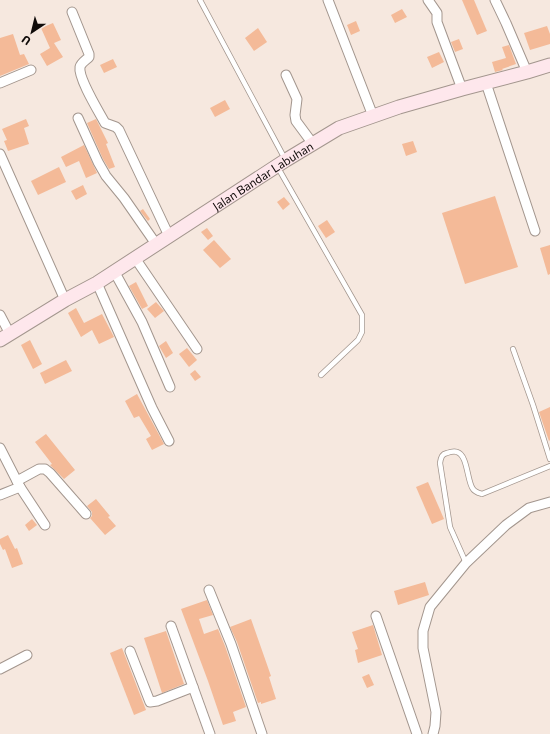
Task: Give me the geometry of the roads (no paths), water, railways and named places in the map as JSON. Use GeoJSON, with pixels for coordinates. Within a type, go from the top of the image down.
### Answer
{"type":"FeatureCollection","features":[{"type":"Feature","properties":{"kind":"main road","name":"Jalan Bandar Labuhan"},"geometry":{"type":"LineString","coordinates":[[5,337],[65,300],[97,283],[282,163],[340,128],[399,107],[550,65]]}},
{"type":"Feature","properties":{"kind":"street"},"geometry":{"type":"LineString","coordinates":[[328,0],[373,116]]}},
{"type":"Feature","properties":{"kind":"street"},"geometry":{"type":"LineString","coordinates":[[428,0],[437,13],[437,22],[462,89]]}},
{"type":"Feature","properties":{"kind":"street"},"geometry":{"type":"LineString","coordinates":[[495,0],[527,72]]}},
{"type":"Feature","properties":{"kind":"street"},"geometry":{"type":"LineString","coordinates":[[72,12],[89,54],[80,67],[83,80],[105,123],[116,127],[119,130],[169,236]]}},
{"type":"Feature","properties":{"kind":"street"},"geometry":{"type":"LineString","coordinates":[[0,83],[32,70]]}},
{"type":"Feature","properties":{"kind":"street"},"geometry":{"type":"LineString","coordinates":[[286,75],[297,99],[295,115],[296,121],[313,144]]}},
{"type":"Feature","properties":{"kind":"street"},"geometry":{"type":"LineString","coordinates":[[486,83],[535,231]]}},
{"type":"Feature","properties":{"kind":"street"},"geometry":{"type":"LineString","coordinates":[[78,118],[106,176],[124,198],[156,244]]}},
{"type":"Feature","properties":{"kind":"street"},"geometry":{"type":"LineString","coordinates":[[0,154],[65,300]]}},
{"type":"Feature","properties":{"kind":"street"},"geometry":{"type":"LineString","coordinates":[[135,258],[197,349]]}},
{"type":"Feature","properties":{"kind":"street"},"geometry":{"type":"LineString","coordinates":[[114,271],[142,322],[170,387]]}},
{"type":"Feature","properties":{"kind":"street"},"geometry":{"type":"LineString","coordinates":[[97,283],[152,408],[169,441]]}},
{"type":"Feature","properties":{"kind":"street"},"geometry":{"type":"LineString","coordinates":[[0,315],[5,337]]}},
{"type":"Feature","properties":{"kind":"street"},"geometry":{"type":"LineString","coordinates":[[0,448],[18,484],[45,525]]}},
{"type":"Feature","properties":{"kind":"street"},"geometry":{"type":"LineString","coordinates":[[0,495],[39,470],[43,469],[47,470],[86,514]]}},
{"type":"Feature","properties":{"kind":"street"},"geometry":{"type":"LineString","coordinates":[[433,734],[436,712],[423,648],[423,631],[430,608],[466,563],[506,526],[529,508],[547,505]]}},
{"type":"Feature","properties":{"kind":"street"},"geometry":{"type":"LineString","coordinates":[[209,590],[262,734]]}},
{"type":"Feature","properties":{"kind":"street"},"geometry":{"type":"LineString","coordinates":[[376,616],[416,734]]}},
{"type":"Feature","properties":{"kind":"street"},"geometry":{"type":"LineString","coordinates":[[171,626],[210,734]]}},
{"type":"Feature","properties":{"kind":"street"},"geometry":{"type":"LineString","coordinates":[[130,651],[150,702],[157,701],[193,687]]}},
{"type":"Feature","properties":{"kind":"street"},"geometry":{"type":"LineString","coordinates":[[0,669],[27,655]]}},
{"type":"Feature","properties":{"kind":"lane"},"geometry":{"type":"LineString","coordinates":[[200,0],[282,163],[362,314],[362,332],[358,340],[321,375]]}},
{"type":"Feature","properties":{"kind":"lane"},"geometry":{"type":"LineString","coordinates":[[514,349],[550,460]]}},
{"type":"Feature","properties":{"kind":"lane"},"geometry":{"type":"LineString","coordinates":[[466,563],[450,527],[440,462],[444,454],[456,451],[460,453],[473,489],[482,494],[550,466]]}}]}
